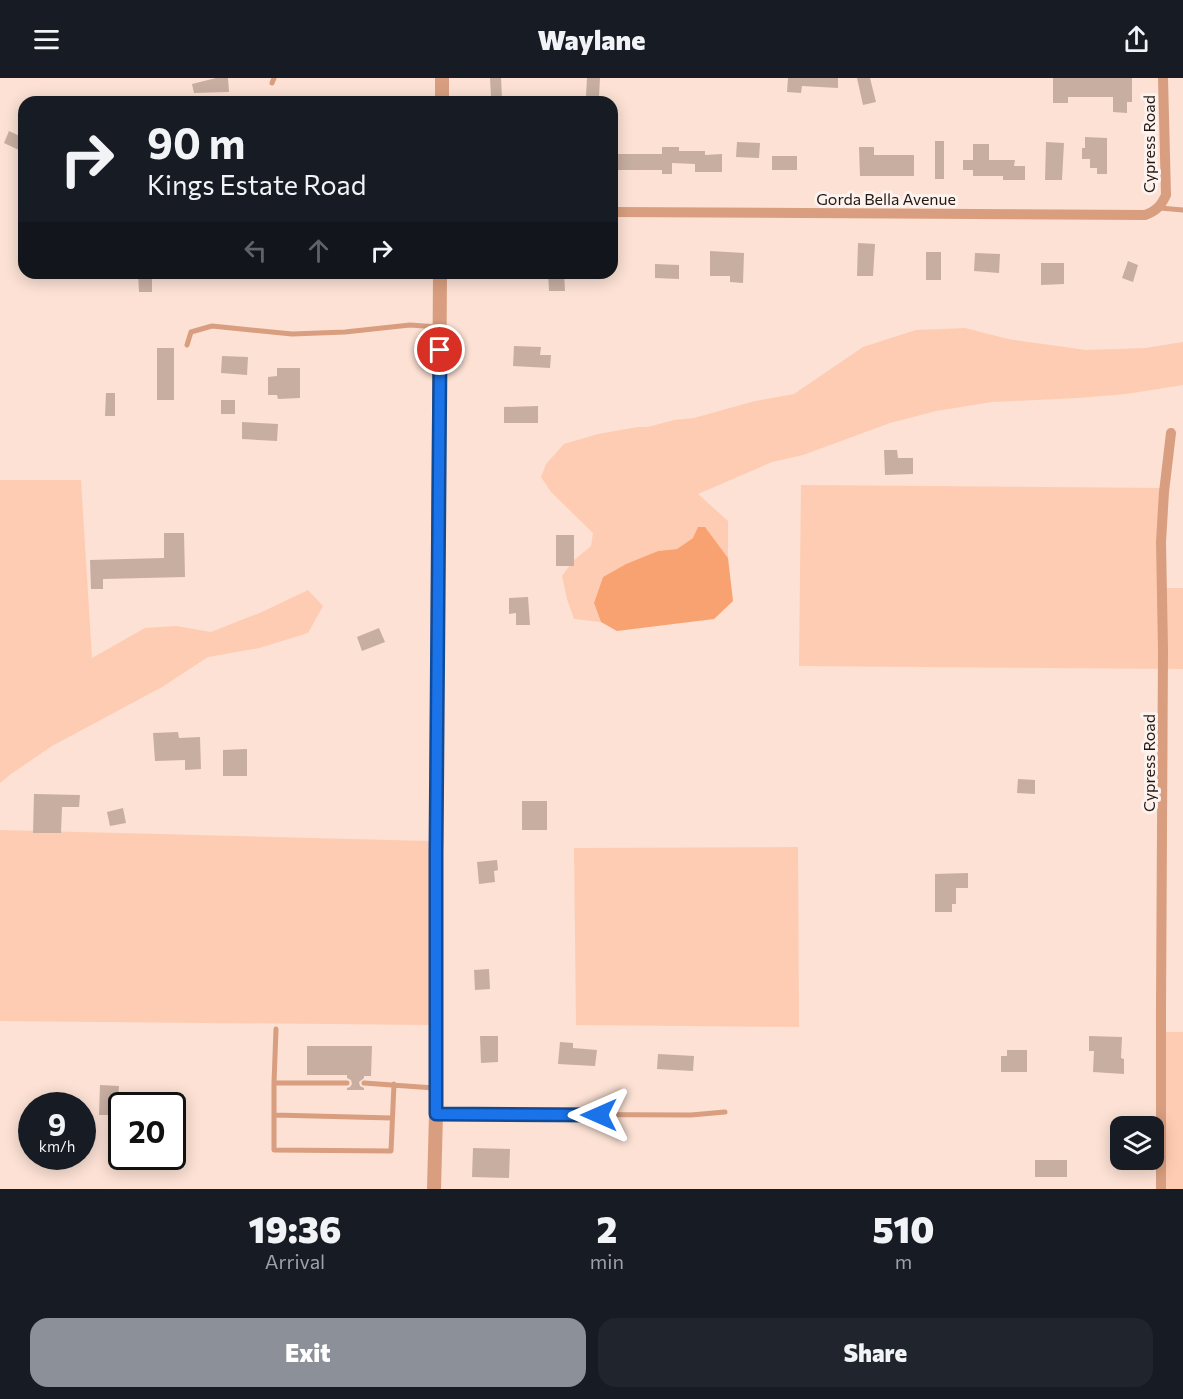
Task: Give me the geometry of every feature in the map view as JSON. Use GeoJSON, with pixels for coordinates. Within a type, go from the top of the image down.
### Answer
{"type":"FeatureCollection","features":[{"type":"Feature","properties":{"kind":"street"},"geometry":{"type":"LineString","coordinates":[[442,78],[442,96]]}},
{"type":"Feature","properties":{"kind":"street","name":"Cypress Road"},"geometry":{"type":"LineString","coordinates":[[1158,208],[1166,195],[1163,78]]}},
{"type":"Feature","properties":{"kind":"street","name":"Gorda Bella Avenue"},"geometry":{"type":"LineString","coordinates":[[618,212],[1145,215],[1158,208]]}},
{"type":"Feature","properties":{"kind":"street"},"geometry":{"type":"LineString","coordinates":[[434,1189],[440,279]]}},
{"type":"Feature","properties":{"kind":"street","name":"Cypress Road"},"geometry":{"type":"LineString","coordinates":[[1161,1189],[1163,743],[1161,542],[1171,433]]}},
{"type":"Feature","properties":{"kind":"lane"},"geometry":{"type":"LineString","coordinates":[[1158,208],[1183,210]]}},
{"type":"Feature","properties":{"kind":"lane"},"geometry":{"type":"LineString","coordinates":[[187,345],[190,332],[212,326],[292,334],[345,332],[410,325],[440,328]]}},
{"type":"Feature","properties":{"kind":"lane"},"geometry":{"type":"LineString","coordinates":[[276,1029],[274,1150],[391,1151],[394,1084]]}},
{"type":"Feature","properties":{"kind":"lane"},"geometry":{"type":"LineString","coordinates":[[274,1083],[347,1083]]}},
{"type":"Feature","properties":{"kind":"lane"},"geometry":{"type":"LineString","coordinates":[[364,1083],[436,1088]]}},
{"type":"Feature","properties":{"kind":"lane"},"geometry":{"type":"LineString","coordinates":[[436,1114],[692,1115],[725,1112]]}},
{"type":"Feature","properties":{"kind":"lane"},"geometry":{"type":"LineString","coordinates":[[274,1115],[392,1118]]}},
{"type":"Feature","properties":{"kind":"shaded area"},"geometry":{"type":"Polygon","coordinates":[[[965,328],[1008,339],[1086,350],[1145,348],[1183,342],[1183,385],[1126,394],[992,402],[936,411],[890,423],[803,455],[772,462],[698,494],[728,521],[728,558],[718,545],[693,538],[677,549],[658,551],[626,564],[603,577],[594,603],[601,622],[574,619],[562,576],[573,561],[591,546],[593,533],[551,492],[541,477],[546,464],[564,444],[598,434],[694,418],[755,401],[794,394],[863,347],[916,330],[965,328]]]}},
{"type":"Feature","properties":{"kind":"shaded area"},"geometry":{"type":"Polygon","coordinates":[[[0,480],[81,480],[92,658],[145,628],[176,626],[211,632],[262,612],[308,590],[323,606],[308,633],[259,648],[208,657],[162,687],[52,746],[0,783],[0,480]]]}},
{"type":"Feature","properties":{"kind":"shaded area"},"geometry":{"type":"Polygon","coordinates":[[[801,485],[1162,488],[1162,588],[1183,588],[1183,669],[799,666],[801,485]]]}},
{"type":"Feature","properties":{"kind":"shaded area"},"geometry":{"type":"Polygon","coordinates":[[[698,527],[705,527],[728,558],[733,601],[714,619],[617,631],[601,622],[594,603],[603,577],[626,564],[658,551],[677,549],[693,538],[698,527]]]}},
{"type":"Feature","properties":{"kind":"shaded area"},"geometry":{"type":"Polygon","coordinates":[[[0,830],[429,841],[429,1025],[0,1021],[0,830]]]}},
{"type":"Feature","properties":{"kind":"shaded area"},"geometry":{"type":"Polygon","coordinates":[[[798,847],[799,1027],[576,1025],[574,848],[798,847]]]}},
{"type":"Feature","properties":{"kind":"shaded area"},"geometry":{"type":"Polygon","coordinates":[[[1158,1032],[1183,1032],[1183,1189],[1157,1189],[1157,1170],[1164,1170],[1164,1116],[1157,1116],[1158,1032]]]}},
{"type":"Feature","properties":{"kind":"building"},"geometry":{"type":"Polygon","coordinates":[[[216,78],[228,78],[229,92],[194,93],[192,84],[216,78]]]}},
{"type":"Feature","properties":{"kind":"building"},"geometry":{"type":"Polygon","coordinates":[[[490,78],[501,78],[502,96],[491,96],[490,78]]]}},
{"type":"Feature","properties":{"kind":"building"},"geometry":{"type":"Polygon","coordinates":[[[587,78],[600,78],[599,96],[586,96],[587,78]]]}},
{"type":"Feature","properties":{"kind":"building"},"geometry":{"type":"Polygon","coordinates":[[[788,78],[838,78],[838,88],[802,86],[801,93],[787,92],[788,78]]]}},
{"type":"Feature","properties":{"kind":"building"},"geometry":{"type":"Polygon","coordinates":[[[857,78],[870,78],[876,102],[863,105],[857,78]]]}},
{"type":"Feature","properties":{"kind":"building"},"geometry":{"type":"Polygon","coordinates":[[[1053,78],[1132,78],[1132,102],[1127,102],[1127,113],[1113,112],[1113,97],[1068,97],[1068,103],[1053,103],[1053,78]]]}},
{"type":"Feature","properties":{"kind":"building"},"geometry":{"type":"Polygon","coordinates":[[[9,131],[18,135],[18,150],[4,143],[9,131]]]}},
{"type":"Feature","properties":{"kind":"building"},"geometry":{"type":"Polygon","coordinates":[[[1085,137],[1107,138],[1107,174],[1097,174],[1097,168],[1090,168],[1090,159],[1082,159],[1085,137]]]}},
{"type":"Feature","properties":{"kind":"building"},"geometry":{"type":"Polygon","coordinates":[[[935,141],[944,141],[944,179],[935,179],[935,141]]]}},
{"type":"Feature","properties":{"kind":"building"},"geometry":{"type":"Polygon","coordinates":[[[737,142],[760,143],[759,158],[736,157],[737,142]]]}},
{"type":"Feature","properties":{"kind":"building"},"geometry":{"type":"Polygon","coordinates":[[[1046,142],[1064,143],[1062,180],[1045,180],[1046,142]]]}},
{"type":"Feature","properties":{"kind":"building"},"geometry":{"type":"Polygon","coordinates":[[[973,144],[989,144],[989,160],[1015,160],[1014,166],[1025,166],[1025,180],[1003,180],[1003,176],[973,176],[973,170],[963,170],[963,160],[973,160],[973,144]]]}},
{"type":"Feature","properties":{"kind":"building"},"geometry":{"type":"Polygon","coordinates":[[[662,147],[679,147],[679,151],[705,151],[705,155],[722,154],[722,172],[695,172],[695,164],[672,163],[672,174],[662,174],[662,170],[618,170],[618,154],[662,154],[662,147]]]}},
{"type":"Feature","properties":{"kind":"building"},"geometry":{"type":"Polygon","coordinates":[[[859,147],[874,147],[874,155],[914,155],[914,176],[860,176],[859,147]]]}},
{"type":"Feature","properties":{"kind":"building"},"geometry":{"type":"Polygon","coordinates":[[[772,156],[797,156],[797,170],[772,170],[772,156]]]}},
{"type":"Feature","properties":{"kind":"building"},"geometry":{"type":"Polygon","coordinates":[[[858,243],[875,244],[873,276],[857,276],[858,243]]]}},
{"type":"Feature","properties":{"kind":"building"},"geometry":{"type":"Polygon","coordinates":[[[710,251],[744,253],[743,283],[730,282],[730,276],[710,276],[710,251]]]}},
{"type":"Feature","properties":{"kind":"building"},"geometry":{"type":"Polygon","coordinates":[[[926,252],[941,252],[941,280],[926,280],[926,252]]]}},
{"type":"Feature","properties":{"kind":"building"},"geometry":{"type":"Polygon","coordinates":[[[975,253],[1000,254],[999,273],[974,271],[975,253]]]}},
{"type":"Feature","properties":{"kind":"building"},"geometry":{"type":"Polygon","coordinates":[[[1128,261],[1138,265],[1133,282],[1122,278],[1128,261]]]}},
{"type":"Feature","properties":{"kind":"building"},"geometry":{"type":"Polygon","coordinates":[[[1041,263],[1064,263],[1064,284],[1041,285],[1041,263]]]}},
{"type":"Feature","properties":{"kind":"building"},"geometry":{"type":"Polygon","coordinates":[[[655,264],[679,265],[679,279],[655,278],[655,264]]]}},
{"type":"Feature","properties":{"kind":"building"},"geometry":{"type":"Polygon","coordinates":[[[138,279],[152,279],[152,292],[139,292],[138,279]]]}},
{"type":"Feature","properties":{"kind":"building"},"geometry":{"type":"Polygon","coordinates":[[[548,279],[564,279],[565,291],[549,291],[548,279]]]}},
{"type":"Feature","properties":{"kind":"building"},"geometry":{"type":"Polygon","coordinates":[[[514,346],[541,347],[540,355],[551,355],[550,368],[513,366],[514,346]]]}},
{"type":"Feature","properties":{"kind":"building"},"geometry":{"type":"Polygon","coordinates":[[[157,348],[174,348],[174,400],[157,400],[157,348]]]}},
{"type":"Feature","properties":{"kind":"building"},"geometry":{"type":"Polygon","coordinates":[[[222,356],[248,357],[247,375],[221,373],[222,356]]]}},
{"type":"Feature","properties":{"kind":"building"},"geometry":{"type":"Polygon","coordinates":[[[277,368],[300,368],[300,398],[278,399],[277,395],[268,395],[268,377],[277,376],[277,368]]]}},
{"type":"Feature","properties":{"kind":"building"},"geometry":{"type":"Polygon","coordinates":[[[106,393],[115,393],[115,416],[105,416],[106,393]]]}},
{"type":"Feature","properties":{"kind":"building"},"geometry":{"type":"Polygon","coordinates":[[[221,400],[235,400],[235,414],[221,414],[221,400]]]}},
{"type":"Feature","properties":{"kind":"building"},"geometry":{"type":"Polygon","coordinates":[[[538,406],[538,423],[504,423],[504,407],[538,406]]]}},
{"type":"Feature","properties":{"kind":"building"},"geometry":{"type":"Polygon","coordinates":[[[242,422],[278,424],[277,441],[242,439],[242,422]]]}},
{"type":"Feature","properties":{"kind":"building"},"geometry":{"type":"Polygon","coordinates":[[[884,450],[897,450],[898,458],[913,458],[913,474],[885,475],[884,450]]]}},
{"type":"Feature","properties":{"kind":"building"},"geometry":{"type":"Polygon","coordinates":[[[164,533],[184,533],[185,577],[103,579],[103,589],[91,589],[90,560],[164,558],[164,533]]]}},
{"type":"Feature","properties":{"kind":"building"},"geometry":{"type":"Polygon","coordinates":[[[556,535],[574,535],[574,566],[556,566],[556,535]]]}},
{"type":"Feature","properties":{"kind":"building"},"geometry":{"type":"Polygon","coordinates":[[[528,597],[530,625],[516,625],[516,613],[509,614],[509,598],[528,597]]]}},
{"type":"Feature","properties":{"kind":"building"},"geometry":{"type":"Polygon","coordinates":[[[379,628],[385,642],[362,651],[357,637],[379,628]]]}},
{"type":"Feature","properties":{"kind":"building"},"geometry":{"type":"Polygon","coordinates":[[[178,732],[179,738],[200,737],[201,769],[185,770],[185,760],[155,761],[153,733],[178,732]]]}},
{"type":"Feature","properties":{"kind":"building"},"geometry":{"type":"Polygon","coordinates":[[[247,749],[247,776],[223,776],[223,750],[247,749]]]}},
{"type":"Feature","properties":{"kind":"building"},"geometry":{"type":"Polygon","coordinates":[[[1018,779],[1035,780],[1035,794],[1017,793],[1018,779]]]}},
{"type":"Feature","properties":{"kind":"building"},"geometry":{"type":"Polygon","coordinates":[[[34,794],[80,795],[79,807],[62,807],[61,833],[33,833],[34,794]]]}},
{"type":"Feature","properties":{"kind":"building"},"geometry":{"type":"Polygon","coordinates":[[[522,801],[547,801],[547,830],[522,830],[522,801]]]}},
{"type":"Feature","properties":{"kind":"building"},"geometry":{"type":"Polygon","coordinates":[[[123,808],[126,823],[110,826],[107,812],[123,808]]]}},
{"type":"Feature","properties":{"kind":"building"},"geometry":{"type":"Polygon","coordinates":[[[497,860],[498,870],[494,871],[495,882],[479,884],[477,862],[497,860]]]}},
{"type":"Feature","properties":{"kind":"building"},"geometry":{"type":"Polygon","coordinates":[[[968,873],[968,888],[956,888],[956,904],[952,904],[952,912],[935,912],[935,874],[968,873]]]}},
{"type":"Feature","properties":{"kind":"building"},"geometry":{"type":"Polygon","coordinates":[[[489,969],[490,989],[475,990],[474,970],[489,969]]]}},
{"type":"Feature","properties":{"kind":"building"},"geometry":{"type":"Polygon","coordinates":[[[480,1036],[498,1036],[498,1062],[481,1063],[480,1036]]]}},
{"type":"Feature","properties":{"kind":"building"},"geometry":{"type":"Polygon","coordinates":[[[1089,1036],[1122,1037],[1121,1058],[1124,1059],[1124,1074],[1093,1072],[1094,1051],[1089,1051],[1089,1036]]]}},
{"type":"Feature","properties":{"kind":"building"},"geometry":{"type":"Polygon","coordinates":[[[560,1042],[573,1043],[573,1048],[597,1050],[595,1066],[558,1064],[560,1042]]]}},
{"type":"Feature","properties":{"kind":"building"},"geometry":{"type":"Polygon","coordinates":[[[307,1046],[372,1046],[371,1076],[364,1076],[359,1082],[364,1090],[347,1090],[352,1084],[347,1075],[307,1075],[307,1046]]]}},
{"type":"Feature","properties":{"kind":"building"},"geometry":{"type":"Polygon","coordinates":[[[1007,1050],[1027,1050],[1027,1072],[1001,1072],[1001,1056],[1007,1056],[1007,1050]]]}},
{"type":"Feature","properties":{"kind":"building"},"geometry":{"type":"Polygon","coordinates":[[[658,1054],[694,1056],[693,1071],[657,1069],[658,1054]]]}},
{"type":"Feature","properties":{"kind":"building"},"geometry":{"type":"Polygon","coordinates":[[[100,1085],[119,1086],[119,1092],[108,1092],[108,1115],[99,1115],[100,1085]]]}},
{"type":"Feature","properties":{"kind":"building"},"geometry":{"type":"Polygon","coordinates":[[[473,1148],[510,1149],[509,1178],[472,1177],[473,1148]]]}},
{"type":"Feature","properties":{"kind":"building"},"geometry":{"type":"Polygon","coordinates":[[[1035,1160],[1067,1160],[1067,1177],[1035,1177],[1035,1160]]]}},
{"type":"Feature","properties":{"kind":"route"},"geometry":{"type":"LineString","coordinates":[[440,350],[436,1114],[599,1115]]}}]}
